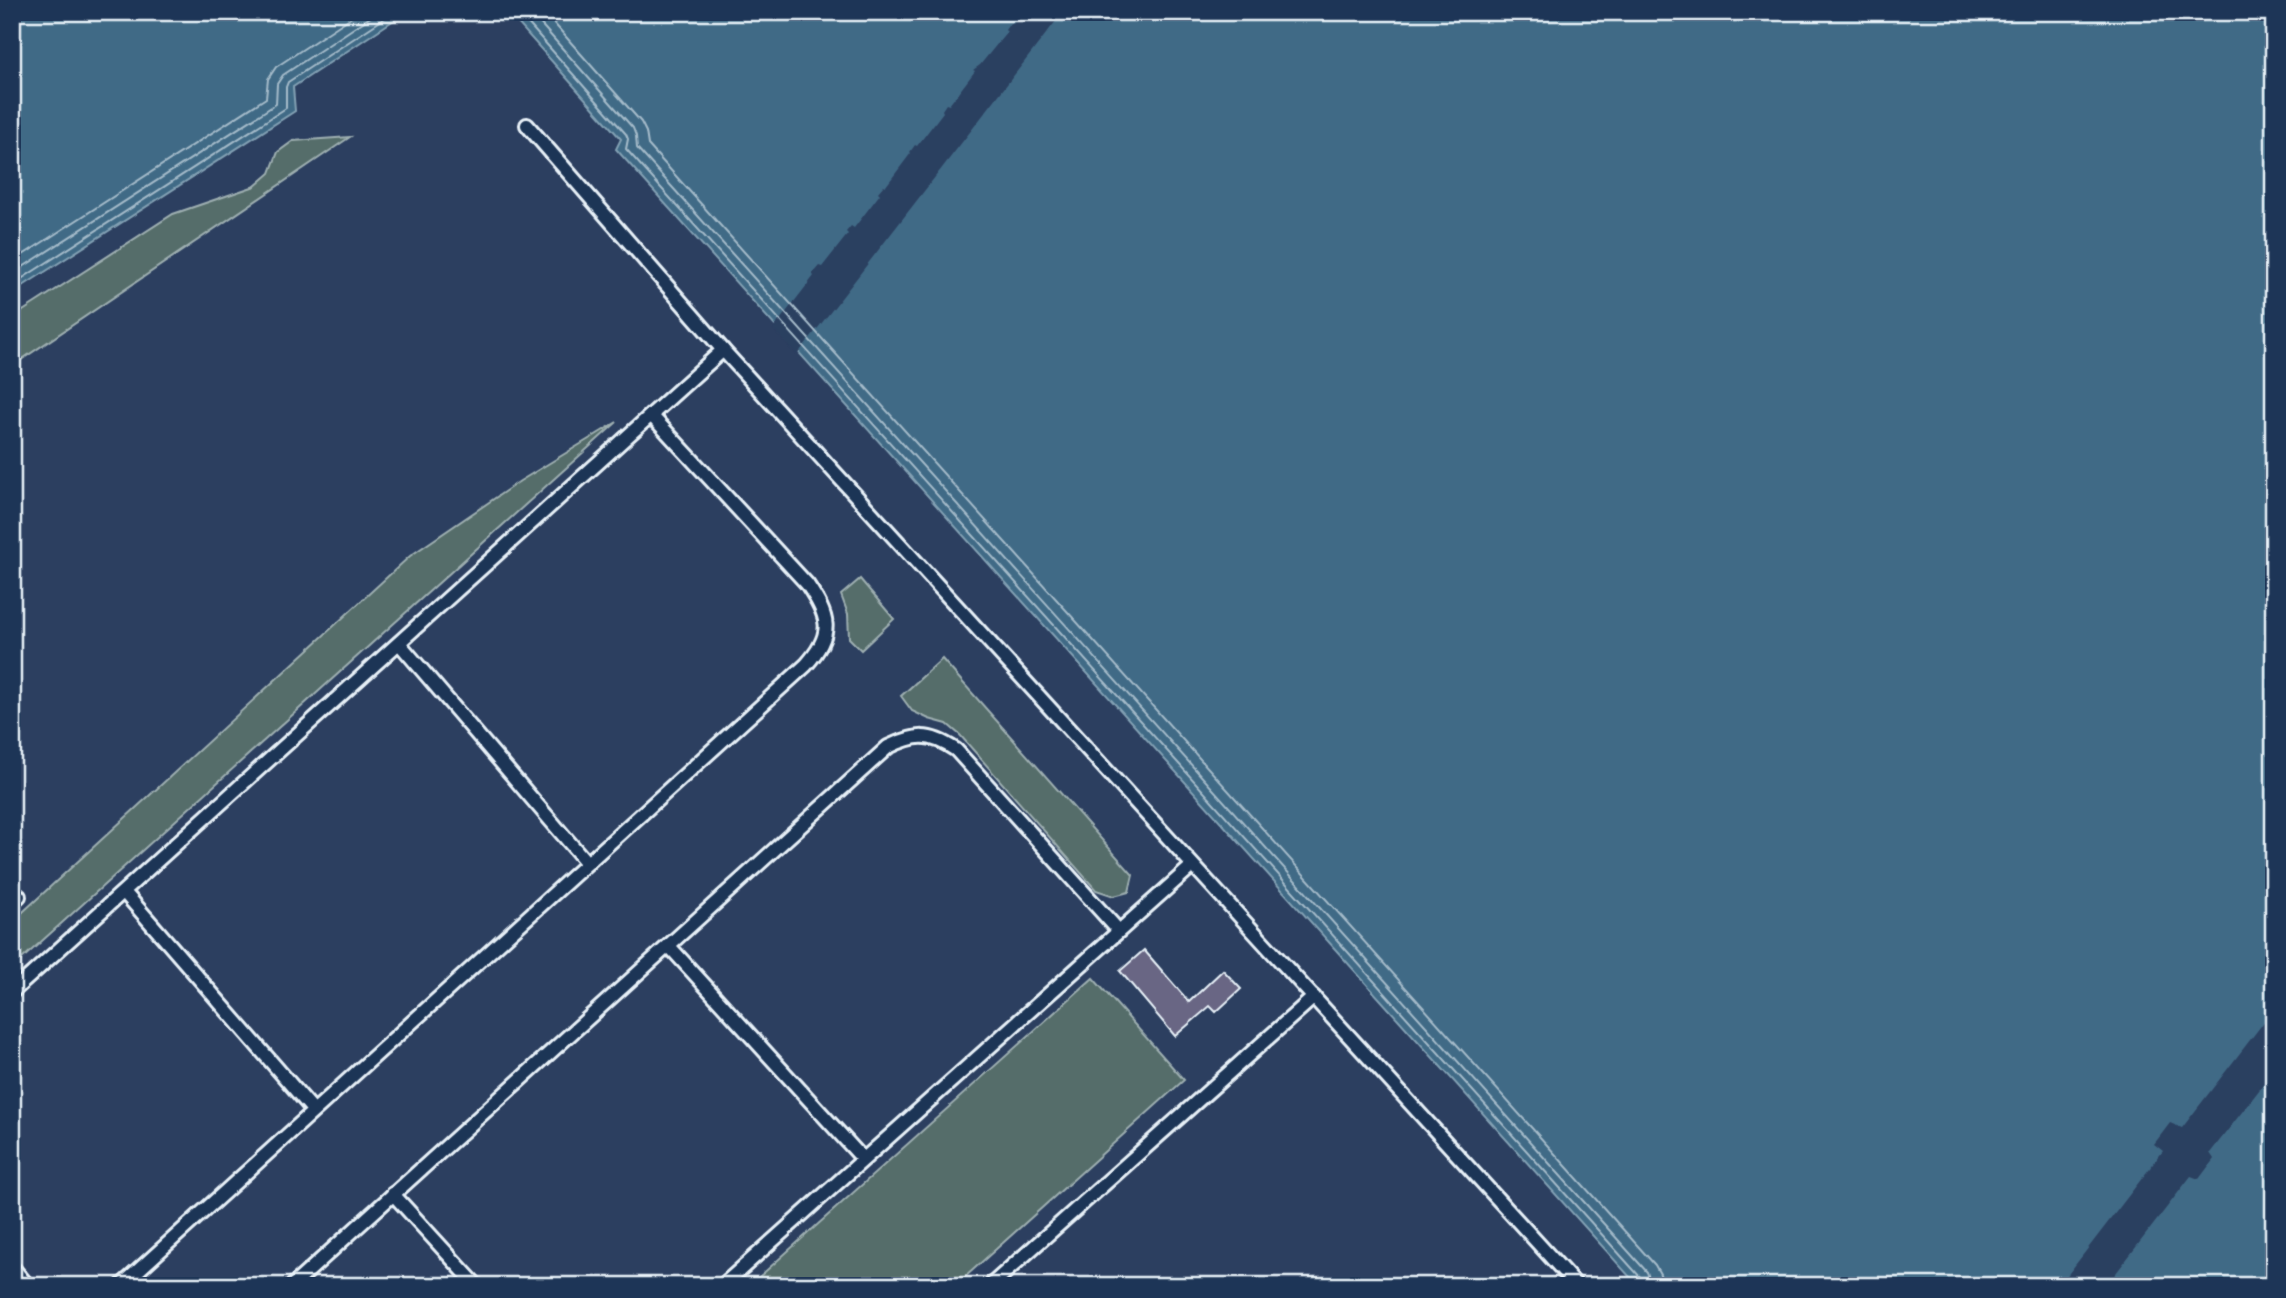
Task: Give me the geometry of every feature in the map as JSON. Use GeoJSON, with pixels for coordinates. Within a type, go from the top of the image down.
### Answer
{"type":"FeatureCollection","features":[{"type":"Feature","properties":{"kind":"lane"},"geometry":{"type":"LineString","coordinates":[[527,125],[723,350],[1577,1286]]}},
{"type":"Feature","properties":{"kind":"lane"},"geometry":{"type":"LineString","coordinates":[[12,992],[723,350]]}},
{"type":"Feature","properties":{"kind":"lane"},"geometry":{"type":"LineString","coordinates":[[121,1286],[819,651],[827,625],[821,606],[807,584],[651,415]]}},
{"type":"Feature","properties":{"kind":"lane"},"geometry":{"type":"LineString","coordinates":[[399,643],[587,863]]}},
{"type":"Feature","properties":{"kind":"lane"},"geometry":{"type":"LineString","coordinates":[[292,1286],[888,747],[906,739],[925,736],[940,739],[956,750],[1118,930]]}},
{"type":"Feature","properties":{"kind":"lane"},"geometry":{"type":"LineString","coordinates":[[722,1286],[1192,866]]}},
{"type":"Feature","properties":{"kind":"lane"},"geometry":{"type":"LineString","coordinates":[[124,892],[313,1110]]}},
{"type":"Feature","properties":{"kind":"lane"},"geometry":{"type":"LineString","coordinates":[[668,946],[863,1159]]}},
{"type":"Feature","properties":{"kind":"lane"},"geometry":{"type":"LineString","coordinates":[[990,1286],[1314,997]]}},
{"type":"Feature","properties":{"kind":"lane"},"geometry":{"type":"LineString","coordinates":[[393,1194],[477,1286]]}},
{"type":"Feature","properties":{"kind":"lane"},"geometry":{"type":"LineString","coordinates":[[12,1267],[28,1286]]}},
{"type":"Feature","properties":{"kind":"green space"},"geometry":{"type":"Polygon","coordinates":[[[350,137],[12,366],[12,318],[173,214],[255,186],[270,173],[278,152],[293,141],[350,137]]]}},
{"type":"Feature","properties":{"kind":"green space"},"geometry":{"type":"Polygon","coordinates":[[[617,422],[12,968],[12,922],[410,556],[520,481],[617,422]]]}},
{"type":"Feature","properties":{"kind":"green space"},"geometry":{"type":"Polygon","coordinates":[[[860,579],[894,619],[861,650],[849,638],[848,614],[841,595],[860,579]]]}},
{"type":"Feature","properties":{"kind":"green space"},"geometry":{"type":"Polygon","coordinates":[[[942,659],[1133,875],[1129,892],[1114,896],[1096,890],[960,735],[947,724],[912,711],[901,696],[942,659]]]}},
{"type":"Feature","properties":{"kind":"green space"},"geometry":{"type":"Polygon","coordinates":[[[1093,978],[1184,1080],[955,1286],[749,1286],[1093,978]]]}},
{"type":"Feature","properties":{"kind":"water"},"geometry":{"type":"Polygon","coordinates":[[[12,12],[406,12],[293,87],[295,111],[12,293],[12,12]]]}},
{"type":"Feature","properties":{"kind":"water"},"geometry":{"type":"Polygon","coordinates":[[[508,12],[2274,12],[2274,1286],[1638,1286],[616,149],[621,139],[508,12]]]}},
{"type":"Feature","properties":{"kind":"pier"},"geometry":{"type":"Polygon","coordinates":[[[1022,12],[1063,12],[797,355],[773,329],[814,276],[812,274],[819,266],[822,267],[848,234],[846,232],[851,226],[854,228],[880,194],[878,192],[886,186],[943,112],[946,104],[949,105],[975,71],[973,70],[980,65],[1007,32],[1005,30],[1010,23],[1013,24],[1022,12]]]}},
{"type":"Feature","properties":{"kind":"pier"},"geometry":{"type":"Polygon","coordinates":[[[2274,1009],[2274,1071],[2210,1153],[2214,1159],[2199,1179],[2191,1176],[2106,1286],[2059,1286],[2163,1151],[2154,1144],[2170,1123],[2182,1128],[2274,1009]]]}},
{"type":"Feature","properties":{"kind":"building"},"geometry":{"type":"Polygon","coordinates":[[[1144,950],[1189,1002],[1223,970],[1241,989],[1216,1012],[1210,1006],[1175,1036],[1120,971],[1144,950]]]}}]}
